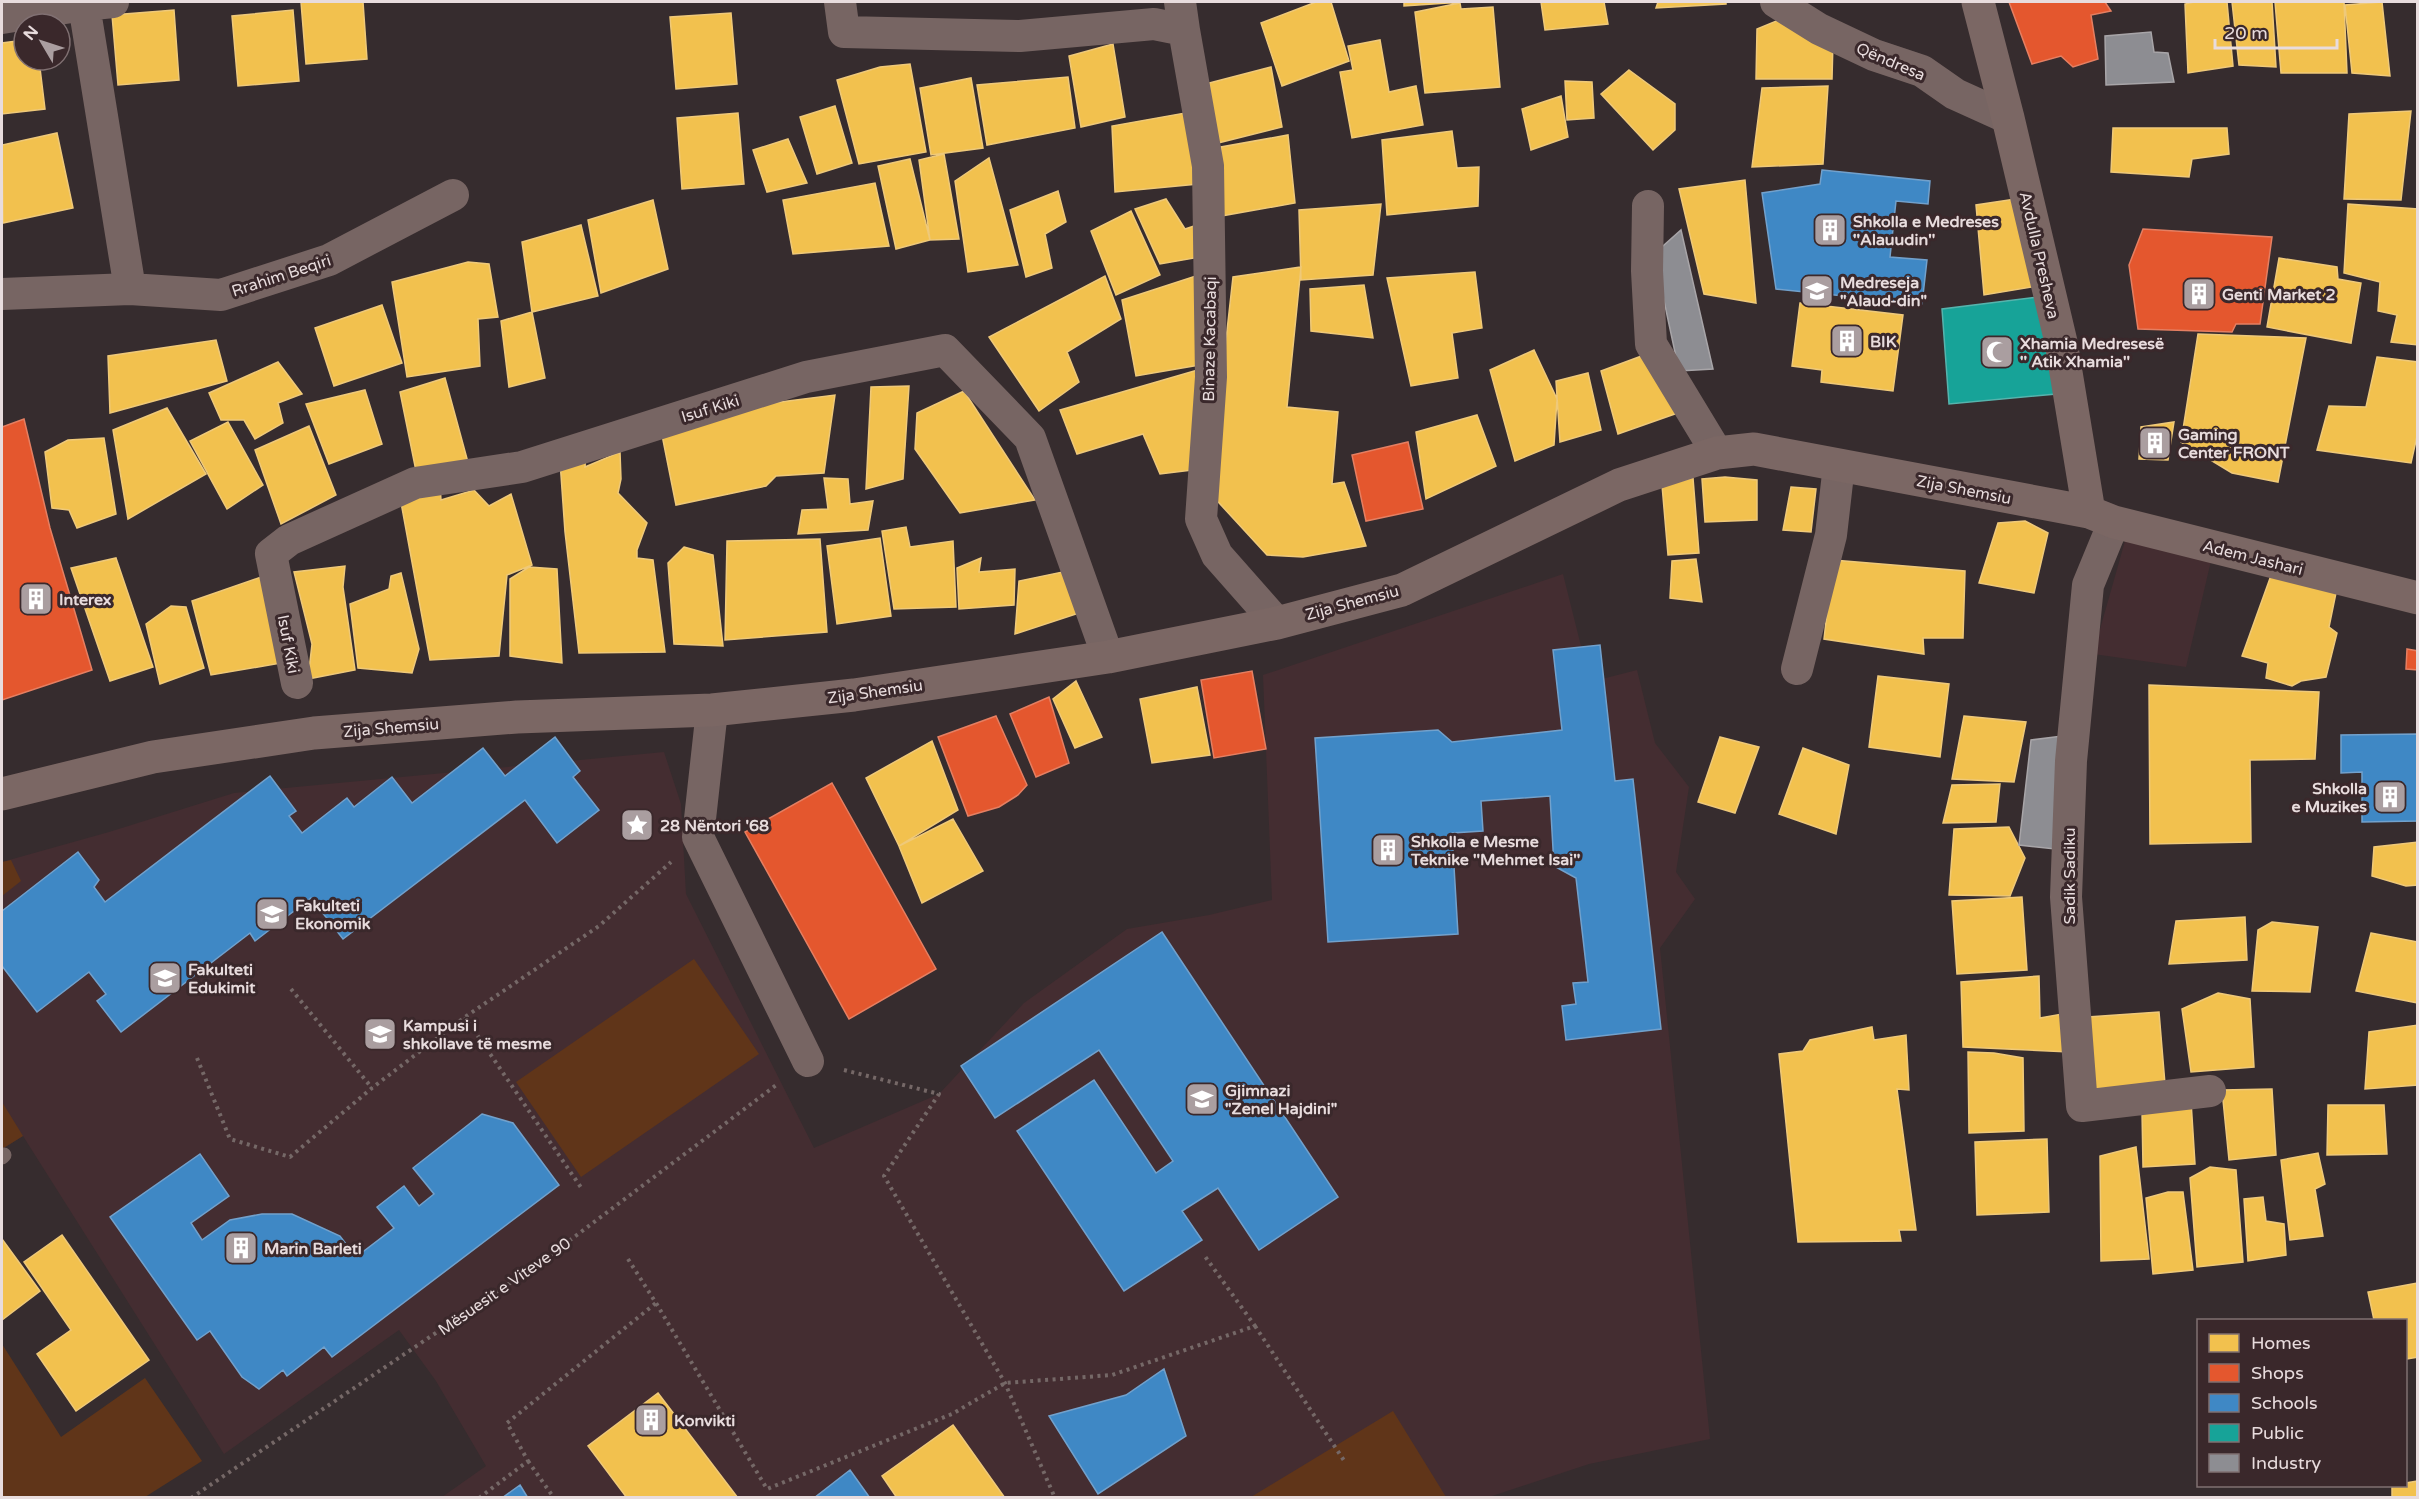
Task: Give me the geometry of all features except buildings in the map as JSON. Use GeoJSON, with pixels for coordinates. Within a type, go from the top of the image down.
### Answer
{"type":"FeatureCollection","features":[{"type":"Feature","properties":{"kind":"main road","name":"Avdulla Presheva"},"geometry":{"type":"LineString","coordinates":[[1977,2],[2008,118],[2102,517]]}},
{"type":"Feature","properties":{"kind":"main road","name":"Zija Shemsiu"},"geometry":{"type":"LineString","coordinates":[[2,794],[153,757],[314,733],[517,717],[712,710],[854,695],[1108,657],[1277,623],[1402,590],[1619,485],[1718,453],[1754,449],[2102,517]]}},
{"type":"Feature","properties":{"kind":"main road","name":"Adem Jashari"},"geometry":{"type":"LineString","coordinates":[[2102,517],[2418,598]]}},
{"type":"Feature","properties":{"kind":"street","name":"Binaze Kacabaqi"},"geometry":{"type":"LineString","coordinates":[[840,2],[844,32],[1020,36],[1154,24],[1182,16],[1208,166],[1211,377],[1201,519],[1217,555],[1277,623]]}},
{"type":"Feature","properties":{"kind":"street","name":"Qëndresa"},"geometry":{"type":"LineString","coordinates":[[1776,2],[1819,29],[1874,55],[1922,71],[1955,94],[2008,118]]}},
{"type":"Feature","properties":{"kind":"street"},"geometry":{"type":"LineString","coordinates":[[2,18],[99,3],[130,289]]}},
{"type":"Feature","properties":{"kind":"street","name":"Rrahim Beqiri"},"geometry":{"type":"LineString","coordinates":[[2,294],[130,289],[221,295],[329,260],[453,195]]}},
{"type":"Feature","properties":{"kind":"street"},"geometry":{"type":"LineString","coordinates":[[1648,206],[1647,271],[1652,344],[1718,453]]}},
{"type":"Feature","properties":{"kind":"street","name":"Isuf Kiki"},"geometry":{"type":"LineString","coordinates":[[297,683],[272,554],[289,540],[415,483],[522,467],[806,377],[945,350],[1030,438],[1108,657]]}},
{"type":"Feature","properties":{"kind":"street"},"geometry":{"type":"LineString","coordinates":[[1797,669],[1831,535],[1839,465]]}},
{"type":"Feature","properties":{"kind":"street","name":"Sadik Sadiku"},"geometry":{"type":"LineString","coordinates":[[2102,517],[2088,585],[2071,761],[2066,897],[2082,1106],[2210,1090]]}},
{"type":"Feature","properties":{"kind":"street"},"geometry":{"type":"LineString","coordinates":[[712,710],[698,837],[808,1061]]}},
{"type":"Feature","properties":{"kind":"path"},"geometry":{"type":"LineString","coordinates":[[197,1058],[230,1139],[290,1157],[372,1088],[465,1017],[599,926],[698,837]]}},
{"type":"Feature","properties":{"kind":"path"},"geometry":{"type":"LineString","coordinates":[[291,989],[372,1088]]}},
{"type":"Feature","properties":{"kind":"path"},"geometry":{"type":"LineString","coordinates":[[465,1017],[582,1189]]}},
{"type":"Feature","properties":{"kind":"path"},"geometry":{"type":"LineString","coordinates":[[808,1061],[939,1094],[884,1176],[1005,1383],[1055,1497]]}},
{"type":"Feature","properties":{"kind":"path","name":"Mësuesit e Viteve 90"},"geometry":{"type":"LineString","coordinates":[[191,1497],[542,1262],[808,1061]]}},
{"type":"Feature","properties":{"kind":"path"},"geometry":{"type":"LineString","coordinates":[[1204,1255],[1255,1326],[1345,1462]]}},
{"type":"Feature","properties":{"kind":"path"},"geometry":{"type":"LineString","coordinates":[[628,1259],[767,1489],[952,1414],[1005,1383],[1112,1375],[1255,1326]]}},
{"type":"Feature","properties":{"kind":"path"},"geometry":{"type":"LineString","coordinates":[[554,1497],[528,1461],[507,1423],[656,1303]]}},
{"type":"Feature","properties":{"kind":"path"},"geometry":{"type":"LineString","coordinates":[[479,1497],[528,1461]]}},
{"type":"Feature","properties":{"kind":"shaded area"},"geometry":{"type":"Polygon","coordinates":[[[2125,541],[2211,561],[2186,667],[2093,654],[2125,541]]]}},
{"type":"Feature","properties":{"kind":"shaded area","name":"Kampusi i shkollave të mesme"},"geometry":{"type":"Polygon","coordinates":[[[1563,574],[1590,682],[1637,670],[1655,743],[1689,787],[1676,872],[1695,899],[1660,948],[1710,1439],[1589,1464],[1486,1498],[442,1497],[486,1466],[436,1381],[399,1330],[224,1454],[23,1136],[2,1149],[2,862],[234,793],[664,752],[681,804],[686,894],[814,1148],[939,1094],[1024,1003],[1127,929],[1209,915],[1272,900],[1263,675],[1563,574]]]}},
{"type":"Feature","properties":{"kind":"shaded area"},"geometry":{"type":"Polygon","coordinates":[[[11,860],[21,881],[2,896],[2,862],[11,860]]]}},
{"type":"Feature","properties":{"kind":"shaded area"},"geometry":{"type":"Polygon","coordinates":[[[694,959],[759,1054],[581,1177],[516,1082],[694,959]]]}},
{"type":"Feature","properties":{"kind":"shaded area"},"geometry":{"type":"Polygon","coordinates":[[[2,1102],[23,1136],[2,1149],[2,1102]]]}},
{"type":"Feature","properties":{"kind":"shaded area"},"geometry":{"type":"Polygon","coordinates":[[[2,1344],[61,1437],[145,1378],[202,1461],[145,1497],[2,1497],[2,1344]]]}},
{"type":"Feature","properties":{"kind":"shaded area"},"geometry":{"type":"Polygon","coordinates":[[[1393,1411],[1446,1497],[1251,1497],[1393,1411]]]}},
{"type":"Feature","properties":{"kind":"place","name":"Shkolla e Medreses ''Alauudin''"},"geometry":{"type":"Point","coordinates":[1830,230]}},
{"type":"Feature","properties":{"kind":"place","name":"Medreseja \"Alaud-din\""},"geometry":{"type":"Point","coordinates":[1817,291]}},
{"type":"Feature","properties":{"kind":"place","name":"Genti Market 2"},"geometry":{"type":"Point","coordinates":[2199,294]}},
{"type":"Feature","properties":{"kind":"place","name":"BIK"},"geometry":{"type":"Point","coordinates":[1847,341]}},
{"type":"Feature","properties":{"kind":"place","name":"Xhamia Medresesë '' Atik Xhamia''"},"geometry":{"type":"Point","coordinates":[1997,352]}},
{"type":"Feature","properties":{"kind":"place","name":"Gaming Center FRONT"},"geometry":{"type":"Point","coordinates":[2155,443]}},
{"type":"Feature","properties":{"kind":"place","name":"Interex"},"geometry":{"type":"Point","coordinates":[36,599]}},
{"type":"Feature","properties":{"kind":"place","name":"Shkolla e Muzikes"},"geometry":{"type":"Point","coordinates":[2390,797]}},
{"type":"Feature","properties":{"kind":"place","name":"28 Nëntori '68"},"geometry":{"type":"Point","coordinates":[637,825]}},
{"type":"Feature","properties":{"kind":"place","name":"Shkolla e Mesme Teknike ''Mehmet Isai''"},"geometry":{"type":"Point","coordinates":[1388,850]}},
{"type":"Feature","properties":{"kind":"place","name":"Fakulteti Ekonomik"},"geometry":{"type":"Point","coordinates":[272,914]}},
{"type":"Feature","properties":{"kind":"place","name":"Fakulteti Edukimit"},"geometry":{"type":"Point","coordinates":[165,978]}},
{"type":"Feature","properties":{"kind":"place","name":"Kampusi i shkollave të mesme"},"geometry":{"type":"Point","coordinates":[380,1034]}},
{"type":"Feature","properties":{"kind":"place","name":"Gjimnazi \"Zenel Hajdini\""},"geometry":{"type":"Point","coordinates":[1202,1099]}},
{"type":"Feature","properties":{"kind":"place","name":"Marin Barleti"},"geometry":{"type":"Point","coordinates":[241,1248]}},
{"type":"Feature","properties":{"kind":"place","name":"Konvikti"},"geometry":{"type":"Point","coordinates":[651,1420]}}]}
